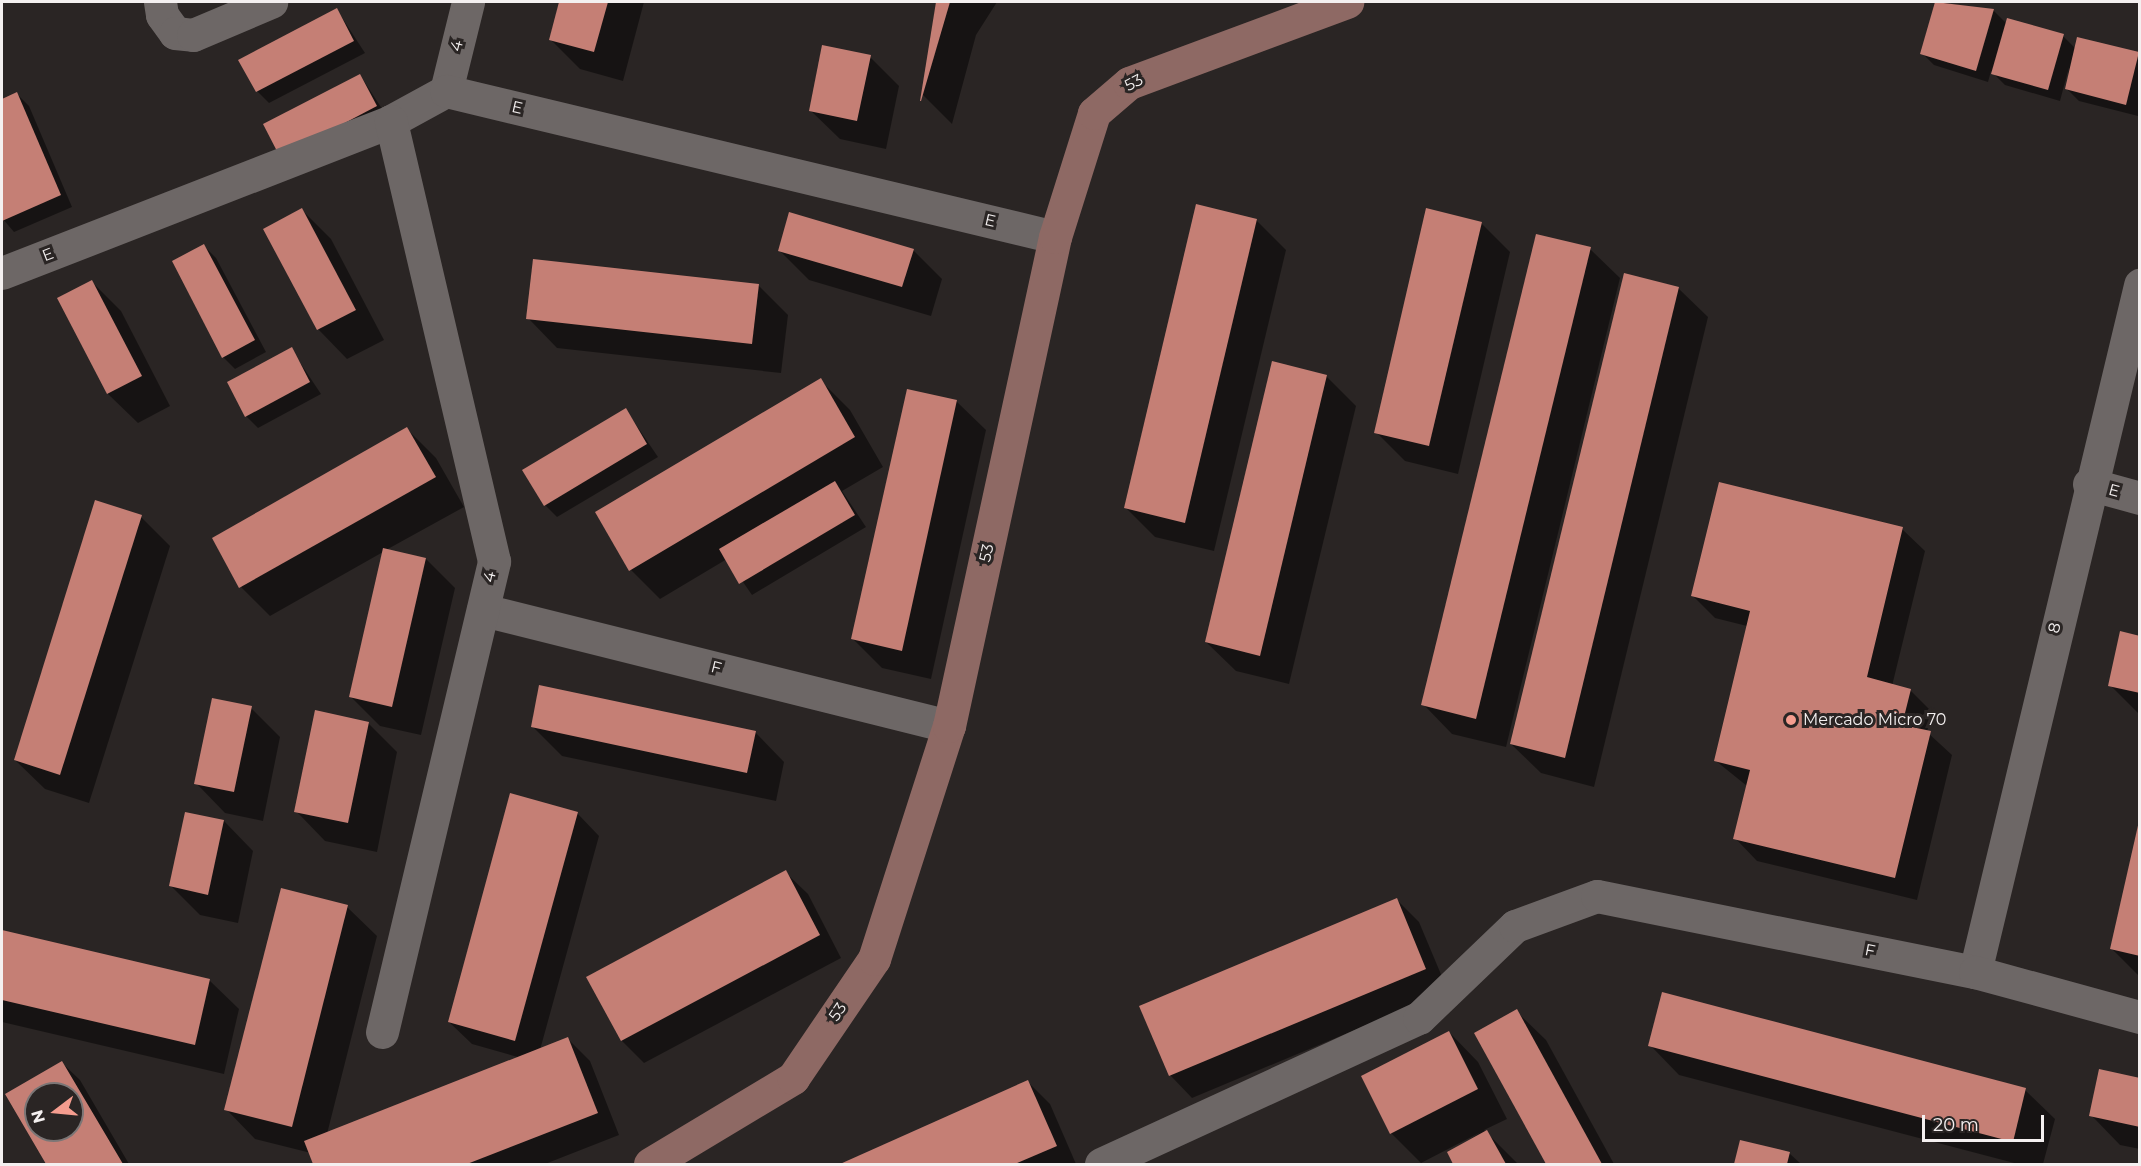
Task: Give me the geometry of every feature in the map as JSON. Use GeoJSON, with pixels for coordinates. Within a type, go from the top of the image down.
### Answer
{"type":"FeatureCollection","features":[{"type":"Feature","properties":{"kind":"street"},"geometry":{"type":"LineString","coordinates":[[160,2],[162,15],[175,33],[193,35],[271,2]]}},
{"type":"Feature","properties":{"kind":"street","name":"4"},"geometry":{"type":"LineString","coordinates":[[446,91],[468,2]]}},
{"type":"Feature","properties":{"kind":"street","name":"53"},"geometry":{"type":"LineString","coordinates":[[650,1164],[792,1078],[874,959],[949,726],[1055,237],[1094,113],[1129,83],[1347,2]]}},
{"type":"Feature","properties":{"kind":"street","name":"E"},"geometry":{"type":"LineString","coordinates":[[2,273],[391,121],[446,91],[1055,237]]}},
{"type":"Feature","properties":{"kind":"street","name":"4"},"geometry":{"type":"LineString","coordinates":[[382,1032],[494,561],[391,121]]}},
{"type":"Feature","properties":{"kind":"street","name":"8"},"geometry":{"type":"LineString","coordinates":[[1975,972],[2089,484],[2139,285]]}},
{"type":"Feature","properties":{"kind":"street","name":"E"},"geometry":{"type":"LineString","coordinates":[[2089,484],[2139,498]]}},
{"type":"Feature","properties":{"kind":"street","name":"F"},"geometry":{"type":"LineString","coordinates":[[483,610],[949,726]]}},
{"type":"Feature","properties":{"kind":"street","name":"F"},"geometry":{"type":"LineString","coordinates":[[1101,1164],[1419,1018],[1515,926],[1597,896],[1975,972],[2139,1017]]}},
{"type":"Feature","properties":{"kind":"building"},"geometry":{"type":"Polygon","coordinates":[[[559,2],[608,2],[594,52],[549,40],[559,2]]]}},
{"type":"Feature","properties":{"kind":"building"},"geometry":{"type":"Polygon","coordinates":[[[936,2],[950,2],[920,101],[936,2]]]}},
{"type":"Feature","properties":{"kind":"building"},"geometry":{"type":"Polygon","coordinates":[[[1935,2],[1994,9],[1976,71],[1920,54],[1935,2]]]}},
{"type":"Feature","properties":{"kind":"building"},"geometry":{"type":"Polygon","coordinates":[[[337,8],[354,41],[256,92],[238,60],[337,8]]]}},
{"type":"Feature","properties":{"kind":"building"},"geometry":{"type":"Polygon","coordinates":[[[2007,18],[2064,34],[2048,90],[1991,74],[2007,18]]]}},
{"type":"Feature","properties":{"kind":"building"},"geometry":{"type":"Polygon","coordinates":[[[2077,37],[2139,52],[2126,105],[2065,89],[2077,37]]]}},
{"type":"Feature","properties":{"kind":"building"},"geometry":{"type":"Polygon","coordinates":[[[822,45],[871,55],[857,121],[809,111],[822,45]]]}},
{"type":"Feature","properties":{"kind":"building"},"geometry":{"type":"Polygon","coordinates":[[[360,74],[377,106],[280,157],[263,124],[360,74]]]}},
{"type":"Feature","properties":{"kind":"building"},"geometry":{"type":"Polygon","coordinates":[[[17,92],[61,195],[2,221],[2,99],[17,92]]]}},
{"type":"Feature","properties":{"kind":"building"},"geometry":{"type":"Polygon","coordinates":[[[1196,204],[1257,219],[1185,523],[1124,508],[1196,204]]]}},
{"type":"Feature","properties":{"kind":"building"},"geometry":{"type":"Polygon","coordinates":[[[302,208],[356,310],[317,330],[263,229],[302,208]]]}},
{"type":"Feature","properties":{"kind":"building"},"geometry":{"type":"Polygon","coordinates":[[[1426,208],[1482,222],[1429,446],[1374,433],[1426,208]]]}},
{"type":"Feature","properties":{"kind":"building"},"geometry":{"type":"Polygon","coordinates":[[[789,212],[914,249],[902,287],[778,251],[789,212]]]}},
{"type":"Feature","properties":{"kind":"building"},"geometry":{"type":"Polygon","coordinates":[[[1536,234],[1591,247],[1476,719],[1421,705],[1536,234]]]}},
{"type":"Feature","properties":{"kind":"building"},"geometry":{"type":"Polygon","coordinates":[[[204,244],[255,340],[222,358],[172,261],[204,244]]]}},
{"type":"Feature","properties":{"kind":"building"},"geometry":{"type":"Polygon","coordinates":[[[533,259],[759,284],[752,344],[526,319],[533,259]]]}},
{"type":"Feature","properties":{"kind":"building"},"geometry":{"type":"Polygon","coordinates":[[[1624,273],[1679,287],[1565,758],[1510,744],[1624,273]]]}},
{"type":"Feature","properties":{"kind":"building"},"geometry":{"type":"Polygon","coordinates":[[[92,280],[142,376],[107,394],[57,298],[92,280]]]}},
{"type":"Feature","properties":{"kind":"building"},"geometry":{"type":"Polygon","coordinates":[[[292,347],[310,382],[245,417],[227,382],[292,347]]]}},
{"type":"Feature","properties":{"kind":"building"},"geometry":{"type":"Polygon","coordinates":[[[1272,361],[1327,375],[1260,656],[1205,642],[1272,361]]]}},
{"type":"Feature","properties":{"kind":"building"},"geometry":{"type":"Polygon","coordinates":[[[821,378],[855,437],[629,571],[595,512],[821,378]]]}},
{"type":"Feature","properties":{"kind":"building"},"geometry":{"type":"Polygon","coordinates":[[[907,389],[957,400],[902,651],[851,639],[907,389]]]}},
{"type":"Feature","properties":{"kind":"building"},"geometry":{"type":"Polygon","coordinates":[[[626,408],[647,444],[544,506],[522,470],[626,408]]]}},
{"type":"Feature","properties":{"kind":"building"},"geometry":{"type":"Polygon","coordinates":[[[407,427],[436,477],[239,588],[212,538],[407,427]]]}},
{"type":"Feature","properties":{"kind":"building"},"geometry":{"type":"Polygon","coordinates":[[[835,481],[855,515],[739,584],[719,549],[835,481]]]}},
{"type":"Feature","properties":{"kind":"building"},"geometry":{"type":"Polygon","coordinates":[[[1719,482],[1903,527],[1867,677],[1911,689],[1902,725],[1931,731],[1895,878],[1733,839],[1750,770],[1714,761],[1750,611],[1691,596],[1719,482]]]}},
{"type":"Feature","properties":{"kind":"building"},"geometry":{"type":"Polygon","coordinates":[[[95,500],[142,515],[60,775],[14,760],[95,500]]]}},
{"type":"Feature","properties":{"kind":"building"},"geometry":{"type":"Polygon","coordinates":[[[383,548],[426,558],[392,707],[349,697],[383,548]]]}},
{"type":"Feature","properties":{"kind":"building"},"geometry":{"type":"Polygon","coordinates":[[[2120,631],[2140,636],[2140,693],[2108,686],[2120,631]]]}},
{"type":"Feature","properties":{"kind":"building"},"geometry":{"type":"Polygon","coordinates":[[[539,685],[756,731],[747,773],[531,727],[539,685]]]}},
{"type":"Feature","properties":{"kind":"building"},"geometry":{"type":"Polygon","coordinates":[[[212,698],[252,706],[234,792],[194,784],[212,698]]]}},
{"type":"Feature","properties":{"kind":"building"},"geometry":{"type":"Polygon","coordinates":[[[315,710],[369,722],[348,823],[294,812],[315,710]]]}},
{"type":"Feature","properties":{"kind":"building"},"geometry":{"type":"Polygon","coordinates":[[[510,793],[578,812],[515,1041],[448,1022],[510,793]]]}},
{"type":"Feature","properties":{"kind":"building"},"geometry":{"type":"Polygon","coordinates":[[[185,812],[224,820],[208,895],[169,886],[185,812]]]}},
{"type":"Feature","properties":{"kind":"building"},"geometry":{"type":"Polygon","coordinates":[[[2140,821],[2140,956],[2110,949],[2140,821]]]}},
{"type":"Feature","properties":{"kind":"building"},"geometry":{"type":"Polygon","coordinates":[[[786,870],[820,935],[621,1041],[586,977],[786,870]]]}},
{"type":"Feature","properties":{"kind":"building"},"geometry":{"type":"Polygon","coordinates":[[[281,888],[348,905],[292,1127],[224,1110],[281,888]]]}},
{"type":"Feature","properties":{"kind":"building"},"geometry":{"type":"Polygon","coordinates":[[[1397,898],[1426,969],[1169,1076],[1139,1006],[1397,898]]]}},
{"type":"Feature","properties":{"kind":"building"},"geometry":{"type":"Polygon","coordinates":[[[2,930],[210,979],[195,1045],[2,1000],[2,930]]]}},
{"type":"Feature","properties":{"kind":"building"},"geometry":{"type":"Polygon","coordinates":[[[1662,992],[2026,1088],[2013,1142],[1648,1046],[1662,992]]]}},
{"type":"Feature","properties":{"kind":"building"},"geometry":{"type":"Polygon","coordinates":[[[1517,1009],[1602,1164],[1546,1164],[1474,1033],[1517,1009]]]}},
{"type":"Feature","properties":{"kind":"building"},"geometry":{"type":"Polygon","coordinates":[[[1449,1031],[1478,1089],[1390,1134],[1361,1076],[1449,1031]]]}},
{"type":"Feature","properties":{"kind":"building"},"geometry":{"type":"Polygon","coordinates":[[[568,1037],[598,1113],[467,1164],[313,1164],[304,1141],[568,1037]]]}},
{"type":"Feature","properties":{"kind":"building"},"geometry":{"type":"Polygon","coordinates":[[[62,1061],[74,1082],[26,1082],[62,1061]]]}},
{"type":"Feature","properties":{"kind":"building"},"geometry":{"type":"Polygon","coordinates":[[[2099,1069],[2140,1078],[2140,1127],[2089,1116],[2099,1069]]]}},
{"type":"Feature","properties":{"kind":"building"},"geometry":{"type":"Polygon","coordinates":[[[1028,1080],[1057,1146],[1015,1164],[840,1164],[1028,1080]]]}},
{"type":"Feature","properties":{"kind":"building"},"geometry":{"type":"Polygon","coordinates":[[[24,1083],[24,1126],[5,1094],[24,1083]]]}},
{"type":"Feature","properties":{"kind":"building"},"geometry":{"type":"Polygon","coordinates":[[[84,1098],[123,1164],[46,1164],[33,1142],[84,1142],[84,1098]]]}},
{"type":"Feature","properties":{"kind":"building"},"geometry":{"type":"Polygon","coordinates":[[[1487,1130],[1506,1164],[1453,1164],[1447,1152],[1487,1130]]]}},
{"type":"Feature","properties":{"kind":"building"},"geometry":{"type":"Polygon","coordinates":[[[1740,1140],[1790,1152],[1787,1164],[1734,1164],[1740,1140]]]}},
{"type":"Feature","properties":{"kind":"place","name":"Mercado Micro 70"},"geometry":{"type":"Point","coordinates":[1791,720]}}]}
